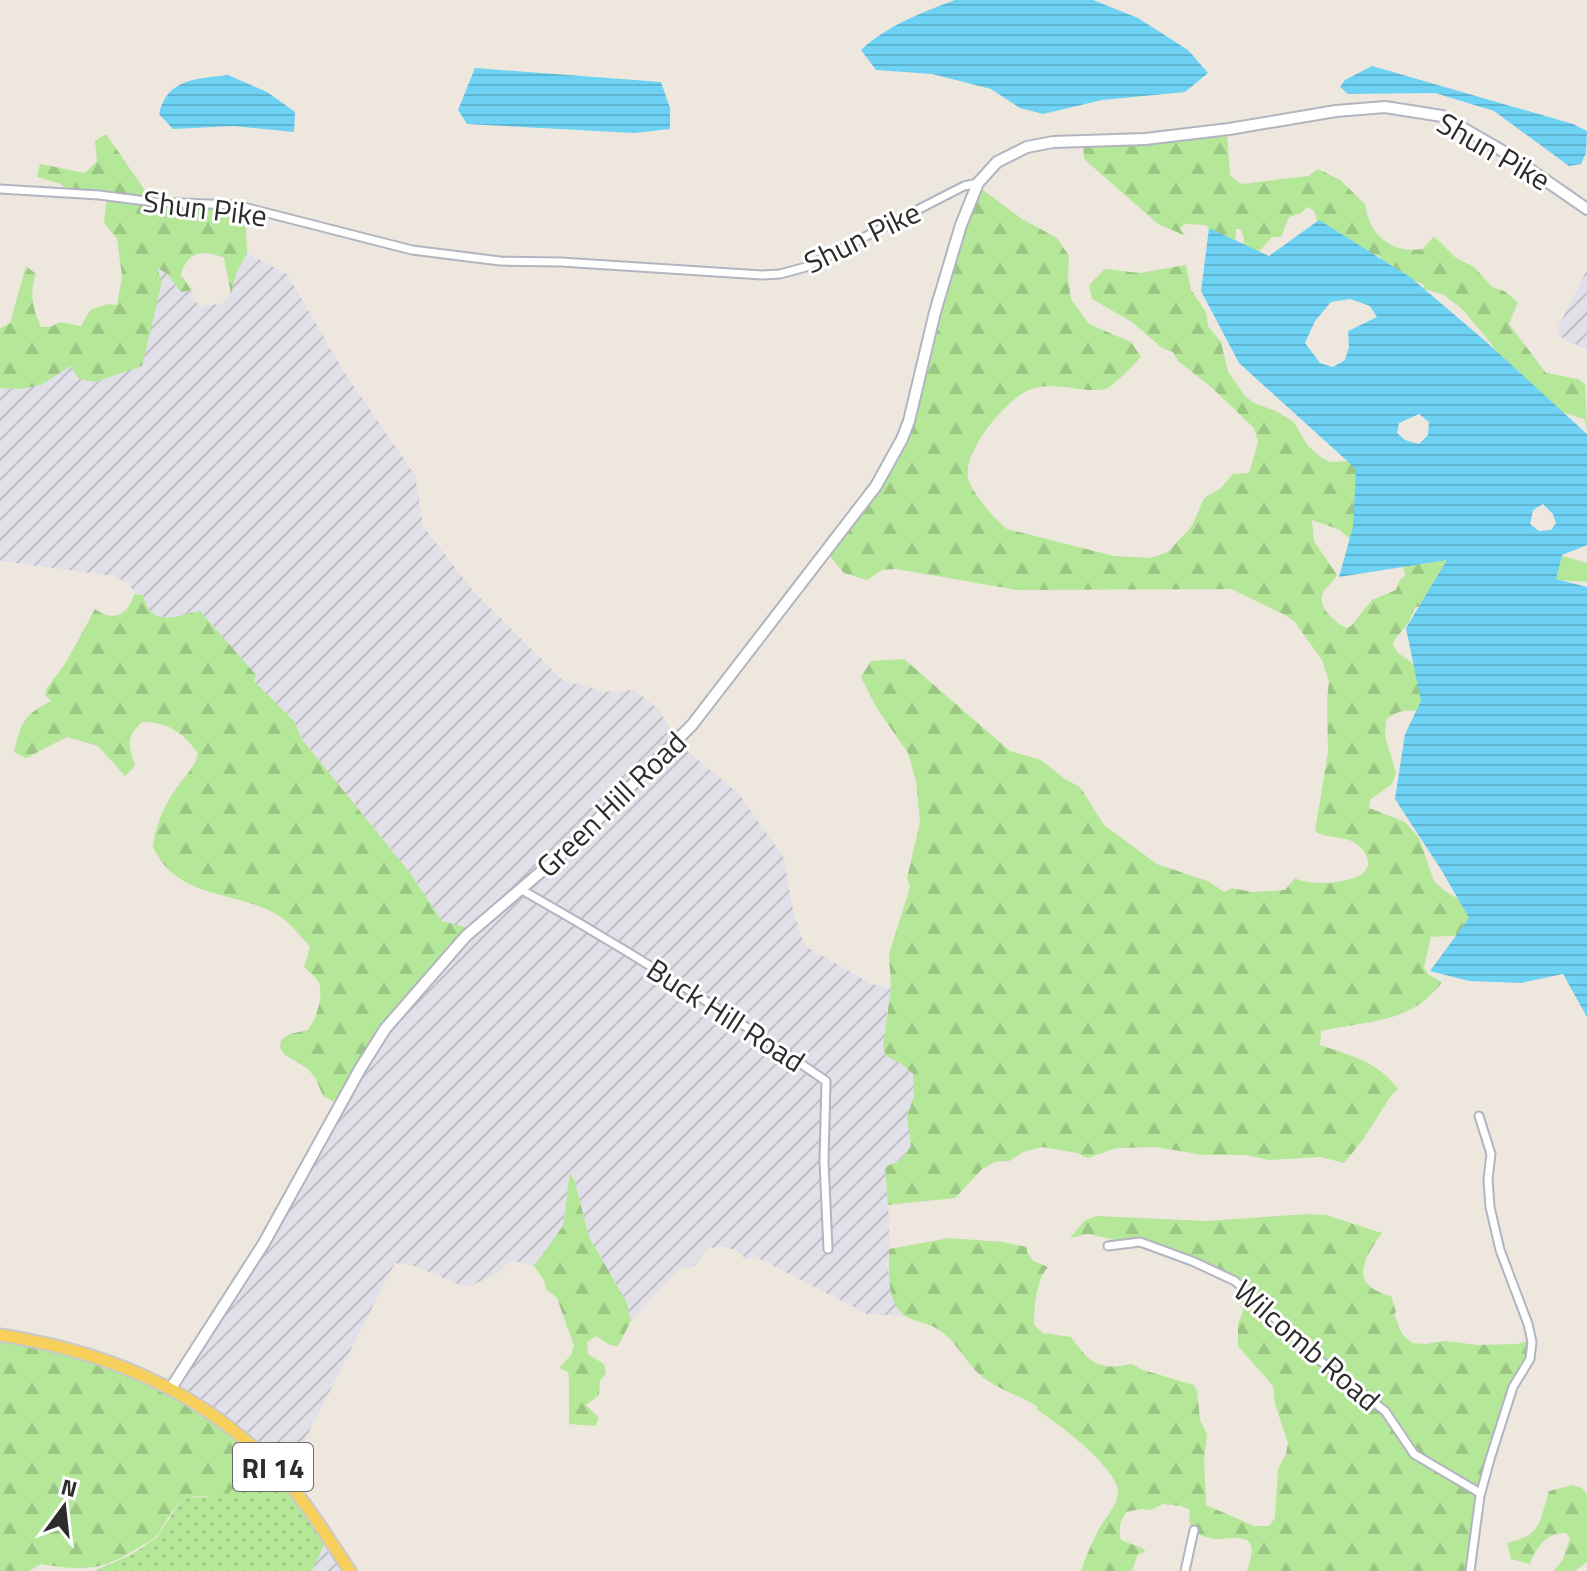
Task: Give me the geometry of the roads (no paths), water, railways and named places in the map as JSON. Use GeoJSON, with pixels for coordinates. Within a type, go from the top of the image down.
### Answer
{"type":"FeatureCollection","features":[{"type":"Feature","properties":{"kind":"main road","name":"Shun Pike"},"geometry":{"type":"LineString","coordinates":[[978,183],[997,162],[1012,153],[1053,142],[1145,139],[1336,111],[1385,107],[1442,116],[1506,153],[1587,209]]}},
{"type":"Feature","properties":{"kind":"main road","name":"Green Hill Road"},"geometry":{"type":"LineString","coordinates":[[171,1388],[271,1230],[385,1029],[466,936],[571,846],[692,725],[876,486],[909,421],[945,273],[978,183]]}},
{"type":"Feature","properties":{"kind":"main road","name":"RI 14"},"geometry":{"type":"LineString","coordinates":[[0,1335],[64,1346],[99,1356],[171,1388],[231,1428],[282,1476],[315,1517],[350,1571]]}},
{"type":"Feature","properties":{"kind":"street","name":"Shun Pike"},"geometry":{"type":"LineString","coordinates":[[0,189],[154,202],[236,205],[383,244],[500,261],[762,275],[806,267],[964,186],[978,183]]}},
{"type":"Feature","properties":{"kind":"street","name":"Buck Hill Road"},"geometry":{"type":"LineString","coordinates":[[522,890],[612,941],[826,1081],[824,1161],[828,1249]]}},
{"type":"Feature","properties":{"kind":"street"},"geometry":{"type":"LineString","coordinates":[[1470,1571],[1480,1493],[1507,1402],[1530,1359],[1532,1342],[1500,1250],[1490,1207],[1488,1179],[1491,1154],[1479,1116]]}},
{"type":"Feature","properties":{"kind":"street","name":"Wilcomb Road"},"geometry":{"type":"LineString","coordinates":[[1108,1246],[1140,1242],[1235,1281],[1327,1367],[1385,1411],[1414,1454],[1480,1493]]}},
{"type":"Feature","properties":{"kind":"street"},"geometry":{"type":"LineString","coordinates":[[1185,1571],[1194,1530]]}},
{"type":"Feature","properties":{"kind":"water"},"geometry":{"type":"Polygon","coordinates":[[[955,0],[1093,0],[1138,18],[1188,50],[1208,73],[1185,92],[1102,100],[1043,114],[1020,108],[991,89],[932,74],[876,70],[861,50],[894,27],[955,0]]]}},
{"type":"Feature","properties":{"kind":"water"},"geometry":{"type":"Polygon","coordinates":[[[1372,66],[1573,124],[1587,131],[1586,153],[1581,164],[1569,166],[1494,111],[1435,93],[1348,94],[1340,87],[1345,80],[1372,66]]]}},
{"type":"Feature","properties":{"kind":"water"},"geometry":{"type":"Polygon","coordinates":[[[475,68],[661,82],[670,108],[670,129],[634,133],[467,124],[458,110],[475,68]]]}},
{"type":"Feature","properties":{"kind":"water"},"geometry":{"type":"Polygon","coordinates":[[[228,75],[267,92],[295,112],[294,132],[233,126],[173,129],[159,114],[163,102],[176,87],[185,82],[228,75]]]}},
{"type":"Feature","properties":{"kind":"water"},"geometry":{"type":"Polygon","coordinates":[[[1319,220],[1410,277],[1587,434],[1587,545],[1562,555],[1556,579],[1587,587],[1587,1017],[1563,974],[1521,983],[1469,981],[1430,971],[1469,918],[1395,799],[1405,734],[1421,701],[1406,628],[1447,560],[1339,577],[1353,527],[1356,469],[1239,363],[1201,291],[1209,228],[1269,256],[1319,220]],[[1350,299],[1331,302],[1315,321],[1305,343],[1320,363],[1333,367],[1345,360],[1349,347],[1348,331],[1377,317],[1370,306],[1350,299]],[[1419,414],[1399,423],[1397,433],[1405,440],[1419,444],[1428,435],[1429,422],[1419,414]],[[1543,504],[1533,510],[1530,524],[1539,531],[1551,530],[1556,523],[1553,514],[1543,504]]]}}]}
